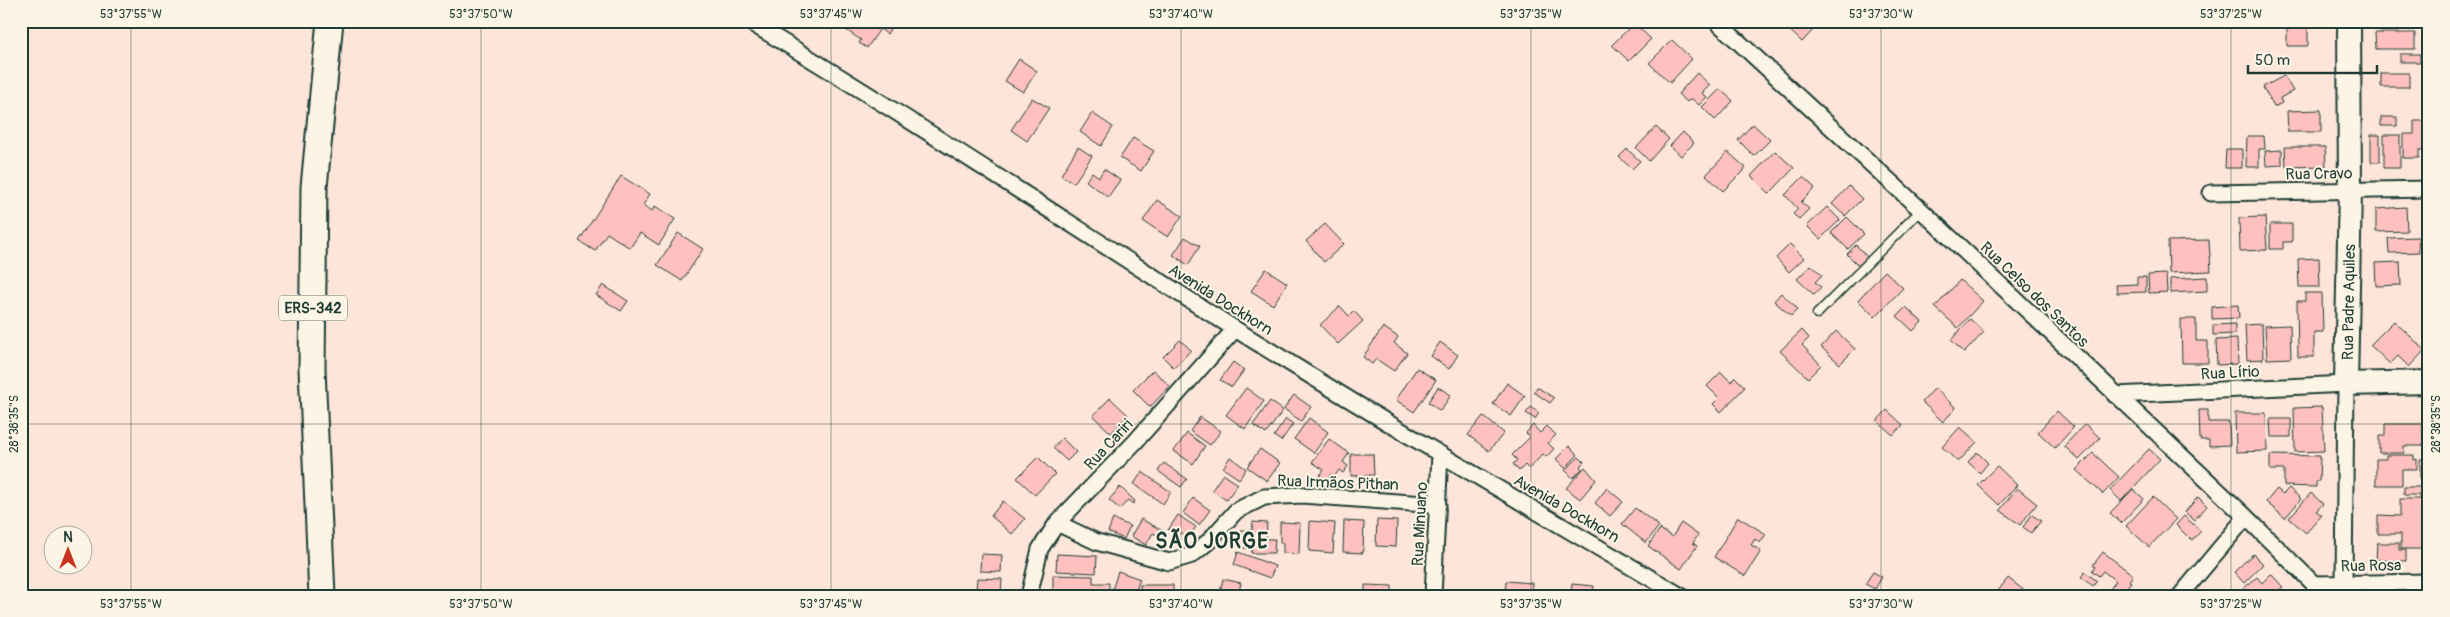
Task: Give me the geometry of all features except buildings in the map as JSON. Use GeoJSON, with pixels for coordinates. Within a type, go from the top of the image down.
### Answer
{"type":"FeatureCollection","features":[{"type":"Feature","properties":{"kind":"main road","name":"ERS-342"},"geometry":{"type":"LineString","coordinates":[[322,596],[312,368],[314,187],[330,21]]}},
{"type":"Feature","properties":{"kind":"street","name":"Avenida Dockhorn"},"geometry":{"type":"LineString","coordinates":[[748,21],[831,71],[1235,328],[1440,454],[1681,596]]}},
{"type":"Feature","properties":{"kind":"street","name":"Rua Celso dos Santos"},"geometry":{"type":"LineString","coordinates":[[1716,21],[1921,210],[2246,516],[2326,596]]}},
{"type":"Feature","properties":{"kind":"street","name":"Rua Padre Aquiles"},"geometry":{"type":"LineString","coordinates":[[2344,583],[2350,190],[2349,21]]}},
{"type":"Feature","properties":{"kind":"street","name":"Rua Cravo"},"geometry":{"type":"LineString","coordinates":[[2211,192],[2429,189]]}},
{"type":"Feature","properties":{"kind":"street","name":"Rua Cariri"},"geometry":{"type":"LineString","coordinates":[[1029,596],[1040,549],[1057,522],[1135,442],[1235,328]]}},
{"type":"Feature","properties":{"kind":"street"},"geometry":{"type":"LineString","coordinates":[[2346,384],[2429,382]]}},
{"type":"Feature","properties":{"kind":"street","name":"Rua Lírio"},"geometry":{"type":"LineString","coordinates":[[2115,394],[2346,384]]}},
{"type":"Feature","properties":{"kind":"street","name":"Rua Minuano"},"geometry":{"type":"LineString","coordinates":[[1433,596],[1440,454]]}},
{"type":"Feature","properties":{"kind":"street","name":"Rua Irmãos Pithan"},"geometry":{"type":"LineString","coordinates":[[1057,522],[1097,542],[1169,562],[1192,555],[1209,541],[1236,510],[1264,497],[1302,495],[1438,505]]}},
{"type":"Feature","properties":{"kind":"street"},"geometry":{"type":"LineString","coordinates":[[2180,596],[2246,516]]}},
{"type":"Feature","properties":{"kind":"street","name":"Rua Rosa"},"geometry":{"type":"LineString","coordinates":[[2314,584],[2429,582]]}},
{"type":"Feature","properties":{"kind":"lane"},"geometry":{"type":"LineString","coordinates":[[1818,314],[1921,210]]}},
{"type":"Feature","properties":{"kind":"district","name":"SÃO JORGE"},"geometry":{"type":"Point","coordinates":[1212,541]}}]}
